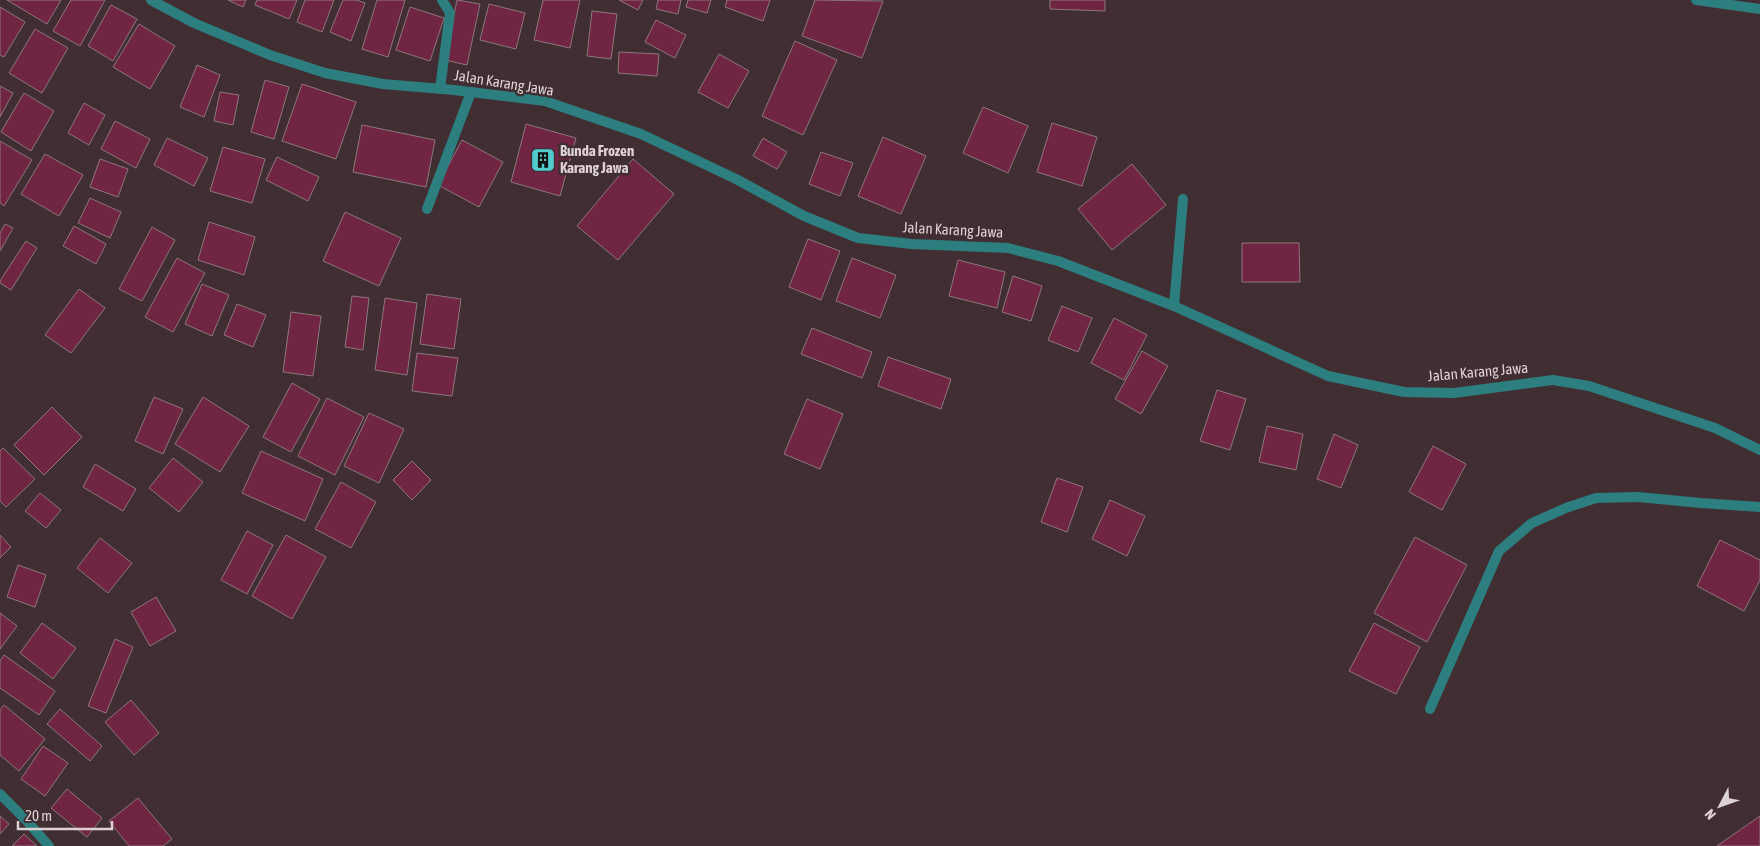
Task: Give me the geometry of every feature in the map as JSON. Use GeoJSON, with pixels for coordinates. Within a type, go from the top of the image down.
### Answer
{"type":"FeatureCollection","features":[{"type":"Feature","properties":{"kind":"street","name":"Jalan Karang Jawa"},"geometry":{"type":"LineString","coordinates":[[151,0],[194,22],[270,55],[325,73],[383,84],[545,101],[642,134],[736,179],[804,216],[858,238],[912,244],[1008,248],[1058,261],[1174,306],[1328,376],[1404,392],[1454,392],[1553,380],[1589,386],[1715,428],[1760,450]]}},
{"type":"Feature","properties":{"kind":"street"},"geometry":{"type":"LineString","coordinates":[[440,89],[450,13],[442,0]]}},
{"type":"Feature","properties":{"kind":"street"},"geometry":{"type":"LineString","coordinates":[[1696,0],[1760,9]]}},
{"type":"Feature","properties":{"kind":"street"},"geometry":{"type":"LineString","coordinates":[[427,209],[471,92]]}},
{"type":"Feature","properties":{"kind":"street"},"geometry":{"type":"LineString","coordinates":[[1174,306],[1183,199]]}},
{"type":"Feature","properties":{"kind":"street"},"geometry":{"type":"LineString","coordinates":[[1430,709],[1499,551],[1532,523],[1566,508],[1596,498],[1638,497],[1760,507]]}},
{"type":"Feature","properties":{"kind":"street"},"geometry":{"type":"LineString","coordinates":[[0,794],[48,846]]}},
{"type":"Feature","properties":{"kind":"building"},"geometry":{"type":"Polygon","coordinates":[[[7,0],[61,0],[47,24],[7,0]]]}},
{"type":"Feature","properties":{"kind":"building"},"geometry":{"type":"Polygon","coordinates":[[[71,0],[105,0],[80,46],[53,31],[71,0]]]}},
{"type":"Feature","properties":{"kind":"building"},"geometry":{"type":"Polygon","coordinates":[[[228,0],[246,0],[243,7],[228,0]]]}},
{"type":"Feature","properties":{"kind":"building"},"geometry":{"type":"Polygon","coordinates":[[[257,0],[297,0],[289,19],[255,5],[257,0]]]}},
{"type":"Feature","properties":{"kind":"building"},"geometry":{"type":"Polygon","coordinates":[[[305,0],[334,0],[322,32],[297,22],[305,0]]]}},
{"type":"Feature","properties":{"kind":"building"},"geometry":{"type":"Polygon","coordinates":[[[343,0],[356,0],[365,3],[351,41],[330,32],[343,0]]]}},
{"type":"Feature","properties":{"kind":"building"},"geometry":{"type":"Polygon","coordinates":[[[377,0],[405,0],[388,57],[362,49],[377,0]]]}},
{"type":"Feature","properties":{"kind":"building"},"geometry":{"type":"Polygon","coordinates":[[[457,0],[480,4],[467,65],[445,60],[457,0]]]}},
{"type":"Feature","properties":{"kind":"building"},"geometry":{"type":"Polygon","coordinates":[[[543,0],[580,0],[570,48],[534,40],[543,0]]]}},
{"type":"Feature","properties":{"kind":"building"},"geometry":{"type":"Polygon","coordinates":[[[619,0],[643,0],[638,10],[619,0]]]}},
{"type":"Feature","properties":{"kind":"building"},"geometry":{"type":"Polygon","coordinates":[[[658,0],[681,0],[678,14],[656,9],[658,0]]]}},
{"type":"Feature","properties":{"kind":"building"},"geometry":{"type":"Polygon","coordinates":[[[688,0],[711,0],[707,13],[686,7],[688,0]]]}},
{"type":"Feature","properties":{"kind":"building"},"geometry":{"type":"Polygon","coordinates":[[[727,0],[770,0],[763,21],[725,7],[727,0]]]}},
{"type":"Feature","properties":{"kind":"building"},"geometry":{"type":"Polygon","coordinates":[[[815,0],[883,1],[862,58],[802,36],[815,0]]]}},
{"type":"Feature","properties":{"kind":"building"},"geometry":{"type":"Polygon","coordinates":[[[1050,0],[1105,0],[1105,11],[1050,9],[1050,0]]]}},
{"type":"Feature","properties":{"kind":"building"},"geometry":{"type":"Polygon","coordinates":[[[489,4],[525,13],[516,49],[480,40],[489,4]]]}},
{"type":"Feature","properties":{"kind":"building"},"geometry":{"type":"Polygon","coordinates":[[[111,5],[137,19],[113,61],[88,46],[111,5]]]}},
{"type":"Feature","properties":{"kind":"building"},"geometry":{"type":"Polygon","coordinates":[[[0,7],[25,22],[4,57],[0,55],[0,7]]]}},
{"type":"Feature","properties":{"kind":"building"},"geometry":{"type":"Polygon","coordinates":[[[410,7],[444,18],[430,61],[396,50],[410,7]]]}},
{"type":"Feature","properties":{"kind":"building"},"geometry":{"type":"Polygon","coordinates":[[[592,11],[617,14],[611,59],[587,56],[592,11]]]}},
{"type":"Feature","properties":{"kind":"building"},"geometry":{"type":"Polygon","coordinates":[[[656,20],[686,35],[675,58],[645,42],[656,20]]]}},
{"type":"Feature","properties":{"kind":"building"},"geometry":{"type":"Polygon","coordinates":[[[139,24],[175,46],[150,89],[113,67],[139,24]]]}},
{"type":"Feature","properties":{"kind":"building"},"geometry":{"type":"Polygon","coordinates":[[[35,29],[68,48],[42,93],[9,73],[35,29]]]}},
{"type":"Feature","properties":{"kind":"building"},"geometry":{"type":"Polygon","coordinates":[[[795,41],[837,60],[803,135],[762,116],[795,41]]]}},
{"type":"Feature","properties":{"kind":"building"},"geometry":{"type":"Polygon","coordinates":[[[619,52],[659,54],[657,76],[618,73],[619,52]]]}},
{"type":"Feature","properties":{"kind":"building"},"geometry":{"type":"Polygon","coordinates":[[[719,54],[749,71],[728,108],[698,92],[719,54]]]}},
{"type":"Feature","properties":{"kind":"building"},"geometry":{"type":"Polygon","coordinates":[[[197,65],[220,75],[204,117],[180,107],[197,65]]]}},
{"type":"Feature","properties":{"kind":"building"},"geometry":{"type":"Polygon","coordinates":[[[265,80],[289,87],[274,139],[251,132],[265,80]]]}},
{"type":"Feature","properties":{"kind":"building"},"geometry":{"type":"Polygon","coordinates":[[[302,84],[356,102],[336,159],[282,141],[302,84]]]}},
{"type":"Feature","properties":{"kind":"building"},"geometry":{"type":"Polygon","coordinates":[[[0,86],[13,93],[0,117],[0,86]]]}},
{"type":"Feature","properties":{"kind":"building"},"geometry":{"type":"Polygon","coordinates":[[[220,92],[239,95],[233,125],[214,121],[220,92]]]}},
{"type":"Feature","properties":{"kind":"building"},"geometry":{"type":"Polygon","coordinates":[[[24,93],[54,111],[31,151],[1,132],[24,93]]]}},
{"type":"Feature","properties":{"kind":"building"},"geometry":{"type":"Polygon","coordinates":[[[84,103],[105,115],[89,145],[68,133],[84,103]]]}},
{"type":"Feature","properties":{"kind":"building"},"geometry":{"type":"Polygon","coordinates":[[[983,107],[1028,126],[1008,173],[963,153],[983,107]]]}},
{"type":"Feature","properties":{"kind":"building"},"geometry":{"type":"Polygon","coordinates":[[[115,121],[150,139],[136,168],[101,149],[115,121]]]}},
{"type":"Feature","properties":{"kind":"building"},"geometry":{"type":"Polygon","coordinates":[[[1052,123],[1097,137],[1082,186],[1037,172],[1052,123]]]}},
{"type":"Feature","properties":{"kind":"building","name":"Bunda Frozen Karang Jawa"},"geometry":{"type":"Polygon","coordinates":[[[526,124],[576,138],[560,196],[511,182],[526,124]]]}},
{"type":"Feature","properties":{"kind":"building"},"geometry":{"type":"Polygon","coordinates":[[[362,125],[435,140],[426,187],[353,172],[362,125]]]}},
{"type":"Feature","properties":{"kind":"building"},"geometry":{"type":"Polygon","coordinates":[[[883,137],[926,156],[901,214],[858,196],[883,137]]]}},
{"type":"Feature","properties":{"kind":"building"},"geometry":{"type":"Polygon","coordinates":[[[167,138],[208,158],[194,186],[154,165],[167,138]]]}},
{"type":"Feature","properties":{"kind":"building"},"geometry":{"type":"Polygon","coordinates":[[[763,138],[787,152],[777,169],[753,156],[763,138]]]}},
{"type":"Feature","properties":{"kind":"building"},"geometry":{"type":"Polygon","coordinates":[[[462,140],[503,162],[479,207],[438,185],[462,140]]]}},
{"type":"Feature","properties":{"kind":"building"},"geometry":{"type":"Polygon","coordinates":[[[0,141],[32,160],[4,206],[0,203],[0,141]]]}},
{"type":"Feature","properties":{"kind":"building"},"geometry":{"type":"Polygon","coordinates":[[[223,147],[265,159],[252,203],[210,191],[223,147]]]}},
{"type":"Feature","properties":{"kind":"building"},"geometry":{"type":"Polygon","coordinates":[[[821,152],[853,163],[840,196],[809,184],[821,152]]]}},
{"type":"Feature","properties":{"kind":"building"},"geometry":{"type":"Polygon","coordinates":[[[45,154],[83,175],[59,216],[21,194],[45,154]]]}},
{"type":"Feature","properties":{"kind":"building"},"geometry":{"type":"Polygon","coordinates":[[[277,157],[319,177],[308,201],[266,180],[277,157]]]}},
{"type":"Feature","properties":{"kind":"building"},"geometry":{"type":"Polygon","coordinates":[[[100,159],[128,169],[118,197],[90,187],[100,159]]]}},
{"type":"Feature","properties":{"kind":"building"},"geometry":{"type":"Polygon","coordinates":[[[633,159],[674,194],[618,260],[577,226],[633,159]]]}},
{"type":"Feature","properties":{"kind":"building"},"geometry":{"type":"Polygon","coordinates":[[[1132,164],[1166,205],[1112,250],[1078,209],[1132,164]]]}},
{"type":"Feature","properties":{"kind":"building"},"geometry":{"type":"Polygon","coordinates":[[[90,198],[121,212],[110,238],[78,223],[90,198]]]}},
{"type":"Feature","properties":{"kind":"building"},"geometry":{"type":"Polygon","coordinates":[[[345,212],[401,238],[379,286],[323,261],[345,212]]]}},
{"type":"Feature","properties":{"kind":"building"},"geometry":{"type":"Polygon","coordinates":[[[209,222],[255,237],[244,275],[198,260],[209,222]]]}},
{"type":"Feature","properties":{"kind":"building"},"geometry":{"type":"Polygon","coordinates":[[[5,224],[13,228],[0,251],[0,233],[5,224]]]}},
{"type":"Feature","properties":{"kind":"building"},"geometry":{"type":"Polygon","coordinates":[[[74,226],[106,244],[96,264],[63,246],[74,226]]]}},
{"type":"Feature","properties":{"kind":"building"},"geometry":{"type":"Polygon","coordinates":[[[152,227],[175,240],[142,301],[119,289],[152,227]]]}},
{"type":"Feature","properties":{"kind":"building"},"geometry":{"type":"Polygon","coordinates":[[[808,239],[840,251],[821,300],[789,287],[808,239]]]}},
{"type":"Feature","properties":{"kind":"building"},"geometry":{"type":"Polygon","coordinates":[[[26,241],[37,248],[11,290],[0,283],[0,281],[26,241]]]}},
{"type":"Feature","properties":{"kind":"building"},"geometry":{"type":"Polygon","coordinates":[[[1242,243],[1299,243],[1300,282],[1242,282],[1242,243]]]}},
{"type":"Feature","properties":{"kind":"building"},"geometry":{"type":"Polygon","coordinates":[[[177,258],[205,273],[173,332],[145,317],[177,258]]]}},
{"type":"Feature","properties":{"kind":"building"},"geometry":{"type":"Polygon","coordinates":[[[852,258],[896,275],[880,318],[836,301],[852,258]]]}},
{"type":"Feature","properties":{"kind":"building"},"geometry":{"type":"Polygon","coordinates":[[[958,260],[1005,272],[997,308],[949,296],[958,260]]]}},
{"type":"Feature","properties":{"kind":"building"},"geometry":{"type":"Polygon","coordinates":[[[1013,276],[1042,286],[1031,321],[1002,312],[1013,276]]]}},
{"type":"Feature","properties":{"kind":"building"},"geometry":{"type":"Polygon","coordinates":[[[202,284],[229,295],[212,336],[185,324],[202,284]]]}},
{"type":"Feature","properties":{"kind":"building"},"geometry":{"type":"Polygon","coordinates":[[[79,289],[105,308],[71,353],[45,335],[79,289]]]}},
{"type":"Feature","properties":{"kind":"building"},"geometry":{"type":"Polygon","coordinates":[[[427,294],[461,299],[454,349],[420,344],[427,294]]]}},
{"type":"Feature","properties":{"kind":"building"},"geometry":{"type":"Polygon","coordinates":[[[352,296],[369,298],[363,350],[345,347],[352,296]]]}},
{"type":"Feature","properties":{"kind":"building"},"geometry":{"type":"Polygon","coordinates":[[[385,298],[417,303],[407,375],[375,370],[385,298]]]}},
{"type":"Feature","properties":{"kind":"building"},"geometry":{"type":"Polygon","coordinates":[[[237,304],[266,315],[253,347],[224,335],[237,304]]]}},
{"type":"Feature","properties":{"kind":"building"},"geometry":{"type":"Polygon","coordinates":[[[1062,306],[1092,318],[1078,352],[1048,340],[1062,306]]]}},
{"type":"Feature","properties":{"kind":"building"},"geometry":{"type":"Polygon","coordinates":[[[291,312],[321,316],[313,376],[283,372],[291,312]]]}},
{"type":"Feature","properties":{"kind":"building"},"geometry":{"type":"Polygon","coordinates":[[[1114,318],[1147,335],[1124,380],[1091,363],[1114,318]]]}},
{"type":"Feature","properties":{"kind":"building"},"geometry":{"type":"Polygon","coordinates":[[[812,328],[872,352],[862,378],[801,354],[812,328]]]}},
{"type":"Feature","properties":{"kind":"building"},"geometry":{"type":"Polygon","coordinates":[[[1142,351],[1168,366],[1141,414],[1115,399],[1142,351]]]}},
{"type":"Feature","properties":{"kind":"building"},"geometry":{"type":"Polygon","coordinates":[[[417,353],[458,358],[452,396],[412,391],[417,353]]]}},
{"type":"Feature","properties":{"kind":"building"},"geometry":{"type":"Polygon","coordinates":[[[888,357],[951,379],[941,409],[878,386],[888,357]]]}},
{"type":"Feature","properties":{"kind":"building"},"geometry":{"type":"Polygon","coordinates":[[[292,383],[320,399],[291,452],[263,437],[292,383]]]}},
{"type":"Feature","properties":{"kind":"building"},"geometry":{"type":"Polygon","coordinates":[[[1217,390],[1246,399],[1230,450],[1200,441],[1217,390]]]}},
{"type":"Feature","properties":{"kind":"building"},"geometry":{"type":"Polygon","coordinates":[[[154,397],[183,409],[163,454],[135,441],[154,397]]]}},
{"type":"Feature","properties":{"kind":"building"},"geometry":{"type":"Polygon","coordinates":[[[203,397],[249,426],[220,472],[175,444],[203,397]]]}},
{"type":"Feature","properties":{"kind":"building"},"geometry":{"type":"Polygon","coordinates":[[[327,398],[364,417],[335,475],[298,456],[327,398]]]}},
{"type":"Feature","properties":{"kind":"building"},"geometry":{"type":"Polygon","coordinates":[[[807,399],[843,414],[820,469],[784,454],[807,399]]]}},
{"type":"Feature","properties":{"kind":"building"},"geometry":{"type":"Polygon","coordinates":[[[52,407],[82,437],[44,475],[14,445],[52,407]]]}},
{"type":"Feature","properties":{"kind":"building"},"geometry":{"type":"Polygon","coordinates":[[[369,413],[404,429],[379,483],[344,466],[369,413]]]}},
{"type":"Feature","properties":{"kind":"building"},"geometry":{"type":"Polygon","coordinates":[[[1267,426],[1303,434],[1296,470],[1259,462],[1267,426]]]}},
{"type":"Feature","properties":{"kind":"building"},"geometry":{"type":"Polygon","coordinates":[[[1334,434],[1358,445],[1341,488],[1317,479],[1334,434]]]}},
{"type":"Feature","properties":{"kind":"building"},"geometry":{"type":"Polygon","coordinates":[[[1433,446],[1466,464],[1442,510],[1409,492],[1433,446]]]}},
{"type":"Feature","properties":{"kind":"building"},"geometry":{"type":"Polygon","coordinates":[[[3,448],[35,479],[6,507],[0,501],[0,451],[3,448]]]}},
{"type":"Feature","properties":{"kind":"building"},"geometry":{"type":"Polygon","coordinates":[[[261,451],[323,479],[305,521],[242,493],[261,451]]]}},
{"type":"Feature","properties":{"kind":"building"},"geometry":{"type":"Polygon","coordinates":[[[173,458],[203,482],[179,512],[149,488],[173,458]]]}},
{"type":"Feature","properties":{"kind":"building"},"geometry":{"type":"Polygon","coordinates":[[[412,461],[431,480],[412,500],[393,480],[412,461]]]}},
{"type":"Feature","properties":{"kind":"building"},"geometry":{"type":"Polygon","coordinates":[[[95,464],[136,489],[123,511],[83,487],[95,464]]]}},
{"type":"Feature","properties":{"kind":"building"},"geometry":{"type":"Polygon","coordinates":[[[1057,478],[1083,487],[1067,532],[1041,522],[1057,478]]]}},
{"type":"Feature","properties":{"kind":"building"},"geometry":{"type":"Polygon","coordinates":[[[341,482],[376,502],[351,548],[315,529],[341,482]]]}},
{"type":"Feature","properties":{"kind":"building"},"geometry":{"type":"Polygon","coordinates":[[[40,493],[61,510],[46,528],[25,511],[40,493]]]}},
{"type":"Feature","properties":{"kind":"building"},"geometry":{"type":"Polygon","coordinates":[[[1110,500],[1145,516],[1127,556],[1092,539],[1110,500]]]}},
{"type":"Feature","properties":{"kind":"building"},"geometry":{"type":"Polygon","coordinates":[[[247,531],[273,545],[247,594],[221,580],[247,531]]]}},
{"type":"Feature","properties":{"kind":"building"},"geometry":{"type":"Polygon","coordinates":[[[0,535],[11,547],[0,558],[0,535]]]}},
{"type":"Feature","properties":{"kind":"building"},"geometry":{"type":"Polygon","coordinates":[[[286,535],[326,557],[292,619],[252,596],[286,535]]]}},
{"type":"Feature","properties":{"kind":"building"},"geometry":{"type":"Polygon","coordinates":[[[1415,537],[1467,565],[1427,642],[1374,613],[1415,537]]]}},
{"type":"Feature","properties":{"kind":"building"},"geometry":{"type":"Polygon","coordinates":[[[100,538],[132,563],[108,593],[77,568],[100,538]]]}},
{"type":"Feature","properties":{"kind":"building"},"geometry":{"type":"Polygon","coordinates":[[[1720,540],[1760,560],[1760,580],[1744,611],[1697,586],[1720,540]]]}},
{"type":"Feature","properties":{"kind":"building"},"geometry":{"type":"Polygon","coordinates":[[[18,565],[46,575],[35,607],[7,597],[18,565]]]}},
{"type":"Feature","properties":{"kind":"building"},"geometry":{"type":"Polygon","coordinates":[[[156,597],[176,631],[150,646],[131,612],[156,597]]]}},
{"type":"Feature","properties":{"kind":"building"},"geometry":{"type":"Polygon","coordinates":[[[0,613],[17,626],[0,649],[0,613]]]}},
{"type":"Feature","properties":{"kind":"building"},"geometry":{"type":"Polygon","coordinates":[[[42,623],[76,648],[53,679],[20,653],[42,623]]]}},
{"type":"Feature","properties":{"kind":"building"},"geometry":{"type":"Polygon","coordinates":[[[1374,623],[1420,647],[1396,694],[1349,671],[1374,623]]]}},
{"type":"Feature","properties":{"kind":"building"},"geometry":{"type":"Polygon","coordinates":[[[115,639],[133,647],[106,713],[88,706],[115,639]]]}},
{"type":"Feature","properties":{"kind":"building"},"geometry":{"type":"Polygon","coordinates":[[[4,655],[55,691],[39,715],[0,688],[0,661],[4,655]]]}},
{"type":"Feature","properties":{"kind":"building"},"geometry":{"type":"Polygon","coordinates":[[[131,700],[159,733],[134,755],[105,722],[131,700]]]}},
{"type":"Feature","properties":{"kind":"building"},"geometry":{"type":"Polygon","coordinates":[[[4,705],[45,739],[19,771],[0,755],[0,710],[4,705]]]}},
{"type":"Feature","properties":{"kind":"building"},"geometry":{"type":"Polygon","coordinates":[[[60,709],[102,746],[90,761],[47,724],[60,709]]]}},
{"type":"Feature","properties":{"kind":"building"},"geometry":{"type":"Polygon","coordinates":[[[43,746],[68,763],[45,796],[21,779],[43,746]]]}},
{"type":"Feature","properties":{"kind":"building"},"geometry":{"type":"Polygon","coordinates":[[[67,789],[102,818],[87,837],[51,808],[67,789]]]}},
{"type":"Feature","properties":{"kind":"building"},"geometry":{"type":"Polygon","coordinates":[[[138,798],[172,839],[163,846],[129,846],[109,821],[138,798]]]}},
{"type":"Feature","properties":{"kind":"building"},"geometry":{"type":"Polygon","coordinates":[[[0,816],[9,824],[0,834],[0,816]]]}},
{"type":"Feature","properties":{"kind":"building"},"geometry":{"type":"Polygon","coordinates":[[[1760,816],[1760,846],[1717,846],[1760,816]]]}},
{"type":"Feature","properties":{"kind":"building"},"geometry":{"type":"Polygon","coordinates":[[[24,834],[37,846],[12,846],[24,834]]]}},
{"type":"Feature","properties":{"kind":"place","name":"Bunda Frozen Karang Jawa"},"geometry":{"type":"Point","coordinates":[543,160]}}]}
